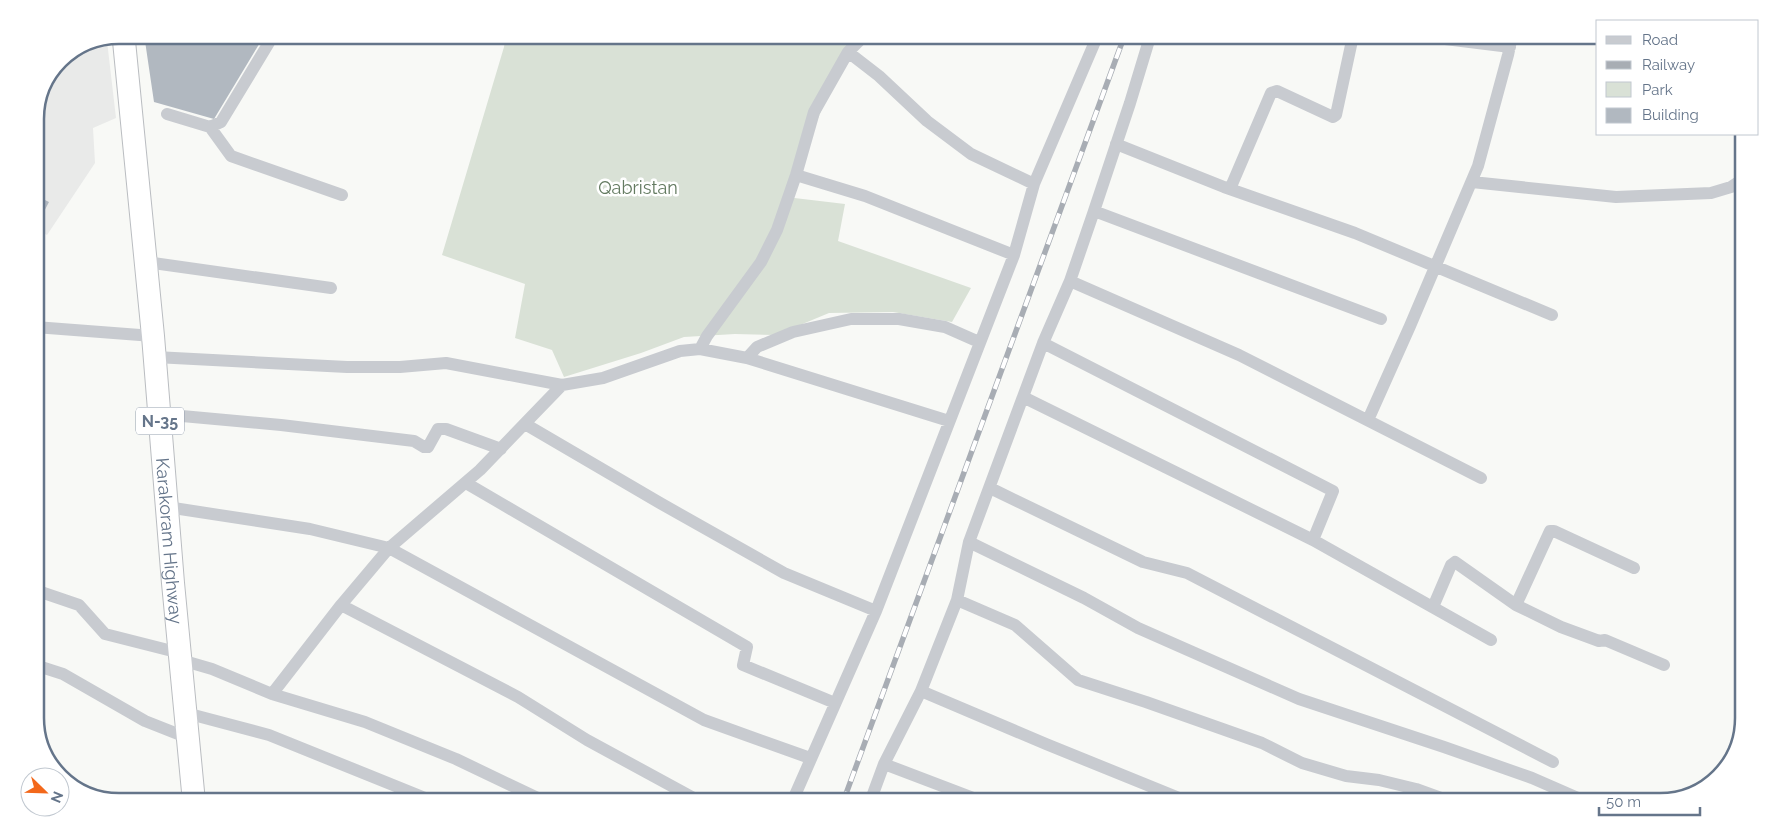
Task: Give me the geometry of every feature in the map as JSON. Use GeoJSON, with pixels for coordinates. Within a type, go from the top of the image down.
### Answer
{"type":"FeatureCollection","features":[{"type":"Feature","properties":{"kind":"highway","name":"Karakoram Highway"},"geometry":{"type":"LineString","coordinates":[[124,44],[154,346],[193,793]]}},
{"type":"Feature","properties":{"kind":"street"},"geometry":{"type":"LineString","coordinates":[[210,127],[221,122],[268,44]]}},
{"type":"Feature","properties":{"kind":"street"},"geometry":{"type":"LineString","coordinates":[[700,349],[707,336],[760,262],[777,230],[796,175],[814,112],[848,52],[856,44]]}},
{"type":"Feature","properties":{"kind":"street"},"geometry":{"type":"LineString","coordinates":[[796,793],[876,611],[1014,256],[1034,184],[1094,44]]}},
{"type":"Feature","properties":{"kind":"street"},"geometry":{"type":"LineString","coordinates":[[873,793],[884,764],[921,691],[957,600],[969,542],[1043,343],[1070,281],[1148,44]]}},
{"type":"Feature","properties":{"kind":"street"},"geometry":{"type":"LineString","coordinates":[[1230,189],[1271,93],[1277,91],[1333,117],[1336,115],[1350,44]]}},
{"type":"Feature","properties":{"kind":"street"},"geometry":{"type":"LineString","coordinates":[[1368,420],[1472,182],[1492,116],[1510,44]]}},
{"type":"Feature","properties":{"kind":"street"},"geometry":{"type":"LineString","coordinates":[[848,52],[879,76],[927,121],[971,154],[1034,184]]}},
{"type":"Feature","properties":{"kind":"street"},"geometry":{"type":"LineString","coordinates":[[167,114],[210,127],[231,156],[342,195]]}},
{"type":"Feature","properties":{"kind":"street"},"geometry":{"type":"LineString","coordinates":[[1116,144],[1230,189],[1355,233],[1552,315]]}},
{"type":"Feature","properties":{"kind":"street"},"geometry":{"type":"LineString","coordinates":[[796,175],[865,196],[1014,256]]}},
{"type":"Feature","properties":{"kind":"street"},"geometry":{"type":"LineString","coordinates":[[1472,182],[1616,197],[1711,193],[1735,185]]}},
{"type":"Feature","properties":{"kind":"street"},"geometry":{"type":"LineString","coordinates":[[1094,211],[1381,318]]}},
{"type":"Feature","properties":{"kind":"street"},"geometry":{"type":"LineString","coordinates":[[146,262],[331,288]]}},
{"type":"Feature","properties":{"kind":"street"},"geometry":{"type":"LineString","coordinates":[[1070,281],[1239,355],[1481,478]]}},
{"type":"Feature","properties":{"kind":"street"},"geometry":{"type":"LineString","coordinates":[[747,358],[757,347],[793,332],[851,319],[899,318],[944,327],[979,342]]}},
{"type":"Feature","properties":{"kind":"street"},"geometry":{"type":"LineString","coordinates":[[44,328],[154,346],[347,367],[400,367],[446,363],[562,385],[602,378],[680,351],[700,349],[747,358],[950,421]]}},
{"type":"Feature","properties":{"kind":"street"},"geometry":{"type":"LineString","coordinates":[[1043,343],[1333,491],[1312,540]]}},
{"type":"Feature","properties":{"kind":"street"},"geometry":{"type":"LineString","coordinates":[[272,694],[341,605],[389,548],[466,483],[562,385]]}},
{"type":"Feature","properties":{"kind":"street"},"geometry":{"type":"LineString","coordinates":[[1023,397],[1312,540],[1491,640]]}},
{"type":"Feature","properties":{"kind":"street"},"geometry":{"type":"LineString","coordinates":[[160,414],[281,425],[414,441],[424,447],[428,447],[438,429],[446,429],[500,449]]}},
{"type":"Feature","properties":{"kind":"street"},"geometry":{"type":"LineString","coordinates":[[524,424],[784,573],[876,611]]}},
{"type":"Feature","properties":{"kind":"street"},"geometry":{"type":"LineString","coordinates":[[466,483],[747,647],[743,665],[834,703]]}},
{"type":"Feature","properties":{"kind":"street"},"geometry":{"type":"LineString","coordinates":[[990,488],[1143,562],[1187,573],[1553,762]]}},
{"type":"Feature","properties":{"kind":"street"},"geometry":{"type":"LineString","coordinates":[[167,506],[310,529],[389,548],[704,720],[810,758]]}},
{"type":"Feature","properties":{"kind":"street"},"geometry":{"type":"LineString","coordinates":[[1516,605],[1550,531],[1554,531],[1634,568]]}},
{"type":"Feature","properties":{"kind":"street"},"geometry":{"type":"LineString","coordinates":[[969,542],[1084,598],[1138,628],[1299,699],[1470,756],[1532,778],[1566,793]]}},
{"type":"Feature","properties":{"kind":"street"},"geometry":{"type":"LineString","coordinates":[[1433,607],[1455,562],[1516,605],[1561,627],[1599,641],[1605,640],[1664,664]]}},
{"type":"Feature","properties":{"kind":"street"},"geometry":{"type":"LineString","coordinates":[[44,593],[79,605],[105,634],[181,656],[272,694],[365,722],[456,759],[527,793]]}},
{"type":"Feature","properties":{"kind":"street"},"geometry":{"type":"LineString","coordinates":[[957,600],[1015,625],[1078,680],[1262,743],[1302,763],[1346,776],[1380,780],[1427,793]]}},
{"type":"Feature","properties":{"kind":"street"},"geometry":{"type":"LineString","coordinates":[[341,605],[518,697],[587,740],[684,793]]}},
{"type":"Feature","properties":{"kind":"street"},"geometry":{"type":"LineString","coordinates":[[44,668],[63,674],[145,721],[188,738]]}},
{"type":"Feature","properties":{"kind":"street"},"geometry":{"type":"LineString","coordinates":[[921,691],[1167,793]]}},
{"type":"Feature","properties":{"kind":"street"},"geometry":{"type":"LineString","coordinates":[[186,712],[268,735],[413,793]]}},
{"type":"Feature","properties":{"kind":"street"},"geometry":{"type":"LineString","coordinates":[[884,764],[960,793]]}},
{"type":"Feature","properties":{"kind":"shaded area"},"geometry":{"type":"Polygon","coordinates":[[[107,44],[116,118],[93,128],[95,163],[47,235],[44,234],[44,114],[46,99],[59,73],[69,62],[81,54],[107,44]]]}},
{"type":"Feature","properties":{"kind":"green space","name":"Qabristan"},"geometry":{"type":"Polygon","coordinates":[[[504,44],[851,44],[828,94],[786,197],[845,204],[838,241],[971,288],[952,322],[893,312],[829,313],[776,335],[735,334],[684,337],[641,353],[564,377],[552,350],[515,338],[525,284],[442,255],[504,44]]]}},
{"type":"Feature","properties":{"kind":"building"},"geometry":{"type":"Polygon","coordinates":[[[145,44],[259,44],[214,119],[154,102],[145,44]]]}},
{"type":"Feature","properties":{"kind":"building"},"geometry":{"type":"Polygon","coordinates":[[[44,200],[49,202],[44,212],[44,200]]]}},
{"type":"Feature","properties":{"kind":"railway"},"geometry":{"type":"LineString","coordinates":[[846,793],[1121,44]]}}]}
